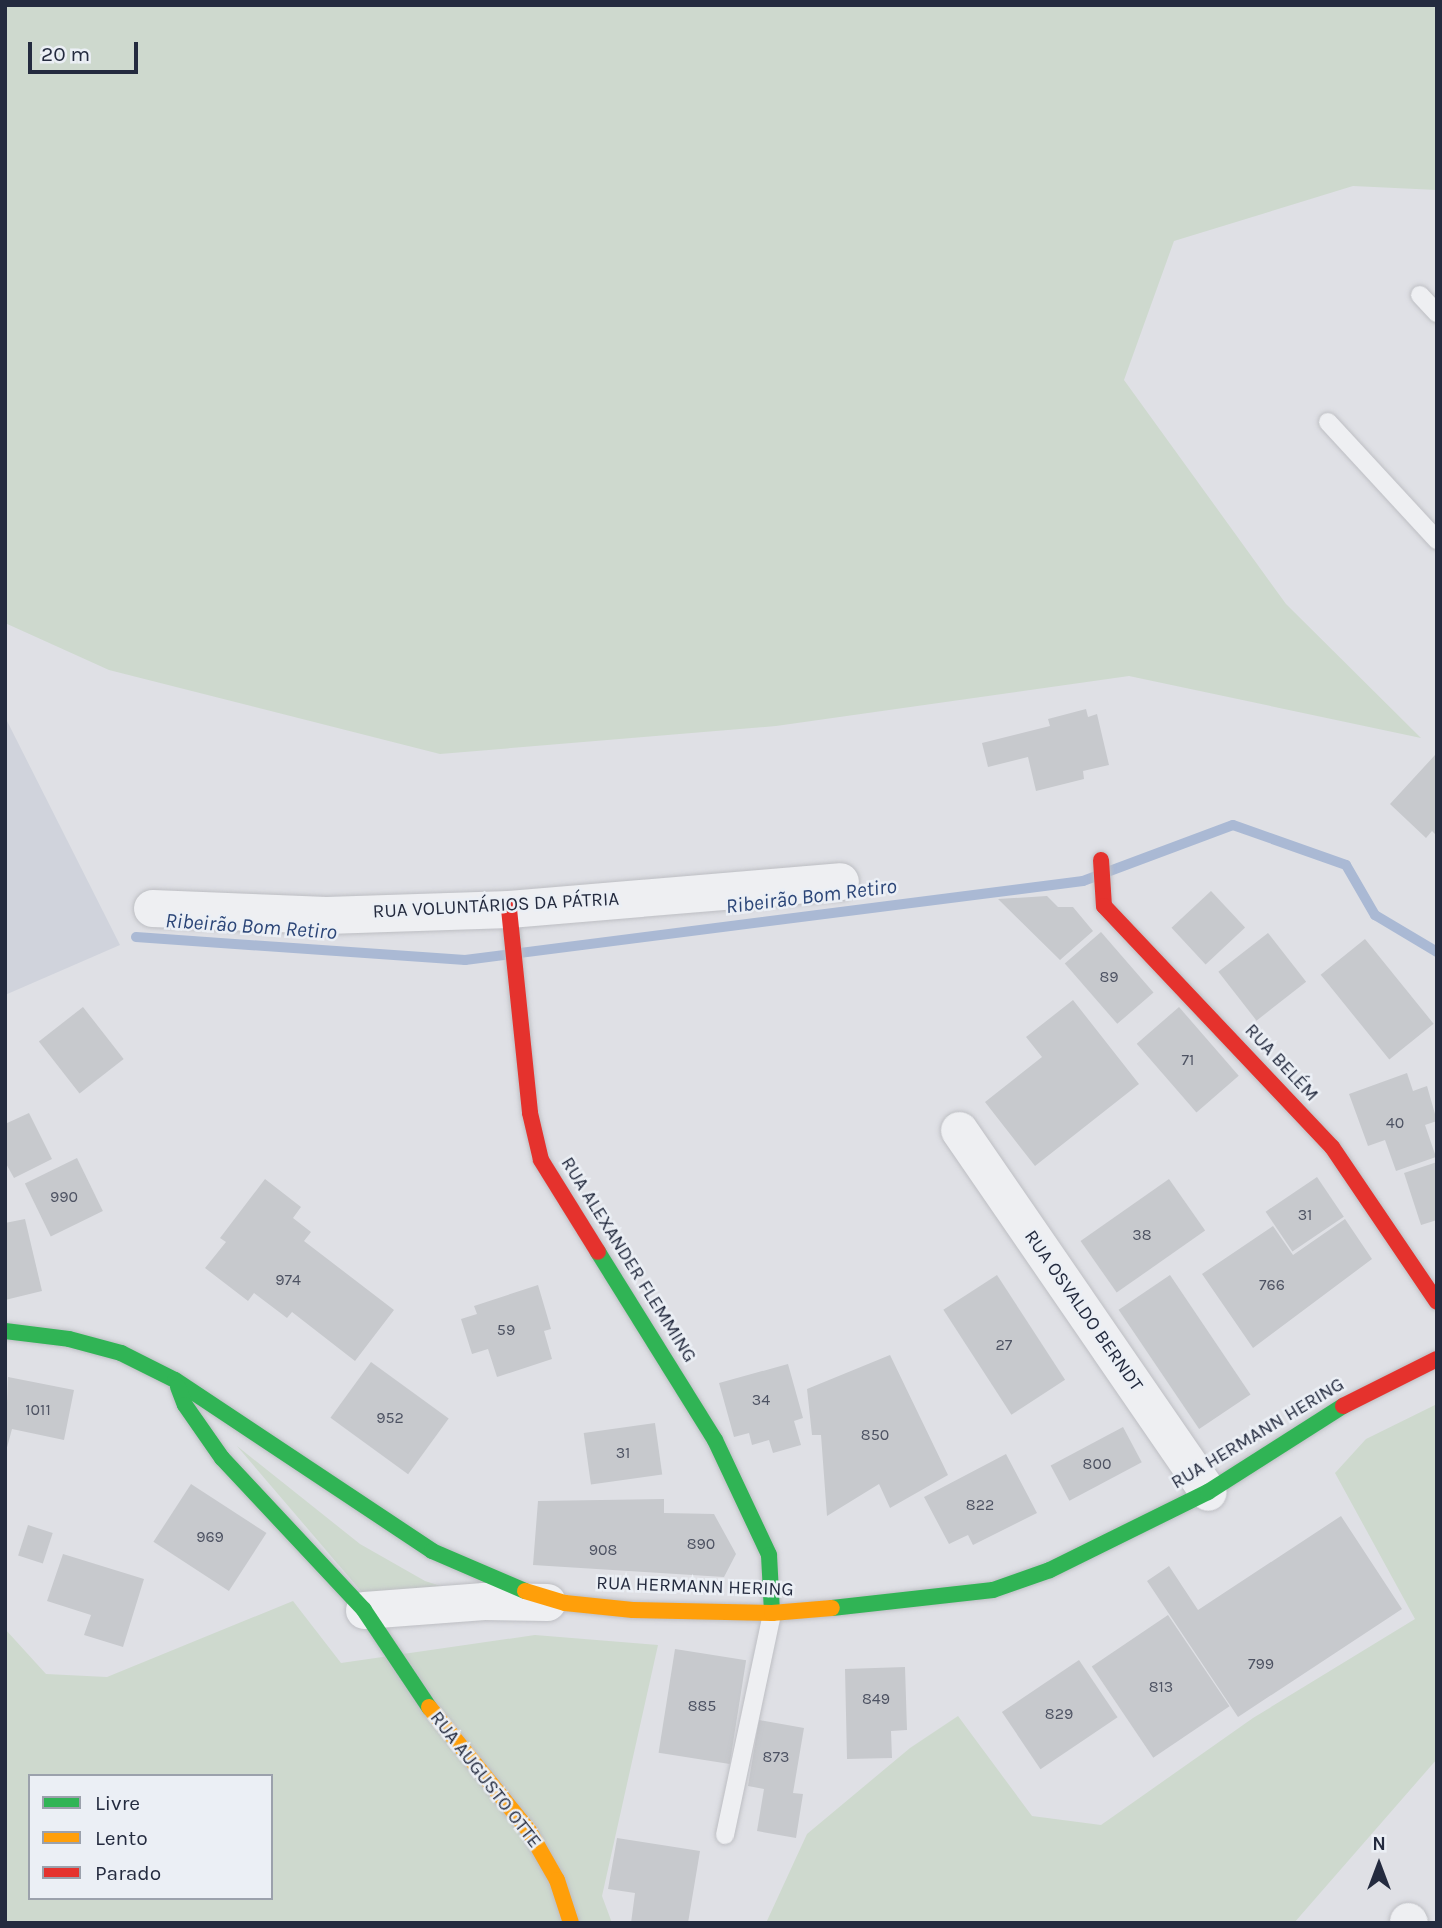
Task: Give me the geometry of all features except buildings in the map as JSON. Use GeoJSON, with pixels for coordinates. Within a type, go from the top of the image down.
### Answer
{"type":"FeatureCollection","features":[{"type":"Feature","properties":{"kind":"street","name":"RUA BELÉM"},"geometry":{"type":"LineString","coordinates":[[1101,860],[1104,905],[1332,1147],[1437,1302]]}},
{"type":"Feature","properties":{"kind":"street","name":"RUA VOLUNTÁRIOS DA PÁTRIA"},"geometry":{"type":"LineString","coordinates":[[152,908],[510,926],[840,881]]}},
{"type":"Feature","properties":{"kind":"street","name":"RUA ALEXANDER FLEMMING"},"geometry":{"type":"LineString","coordinates":[[510,926],[530,1113],[541,1160],[715,1440],[769,1555],[772,1613]]}},
{"type":"Feature","properties":{"kind":"street","name":"RUA OSVALDO BERNDT"},"geometry":{"type":"LineString","coordinates":[[959,1130],[1208,1492]]}},
{"type":"Feature","properties":{"kind":"street","name":"RUA HERMANN HERING"},"geometry":{"type":"LineString","coordinates":[[5,1331],[69,1339],[121,1353],[175,1380],[432,1550],[516,1588],[565,1603],[633,1610],[772,1613],[921,1601],[993,1590],[1050,1570],[1208,1492],[1332,1412],[1437,1359]]}},
{"type":"Feature","properties":{"kind":"street","name":"RUA AUGUSTO OTTE"},"geometry":{"type":"LineString","coordinates":[[175,1380],[184,1405],[222,1458],[363,1610],[449,1737],[529,1831],[557,1880],[571,1923]]}},
{"type":"Feature","properties":{"kind":"street"},"geometry":{"type":"LineString","coordinates":[[363,1610],[484,1601],[565,1603]]}},
{"type":"Feature","properties":{"kind":"lane"},"geometry":{"type":"LineString","coordinates":[[1420,295],[1437,313]]}},
{"type":"Feature","properties":{"kind":"lane"},"geometry":{"type":"LineString","coordinates":[[1328,422],[1437,540]]}},
{"type":"Feature","properties":{"kind":"lane"},"geometry":{"type":"LineString","coordinates":[[725,1835],[772,1613]]}},
{"type":"Feature","properties":{"kind":"shaded area"},"geometry":{"type":"Polygon","coordinates":[[[5,5],[1437,5],[1437,190],[1353,186],[1174,241],[1124,380],[1286,604],[1421,738],[1129,676],[776,726],[440,754],[109,670],[5,623],[5,5]]]}},
{"type":"Feature","properties":{"kind":"shaded area"},"geometry":{"type":"Polygon","coordinates":[[[5,717],[120,945],[5,995],[5,717]]]}},
{"type":"Feature","properties":{"kind":"shaded area"},"geometry":{"type":"Polygon","coordinates":[[[1437,1404],[1437,1759],[1294,1923],[766,1923],[807,1834],[910,1748],[958,1716],[1032,1816],[1101,1825],[1253,1718],[1415,1619],[1335,1473],[1366,1439],[1437,1404]]]}},
{"type":"Feature","properties":{"kind":"shaded area"},"geometry":{"type":"Polygon","coordinates":[[[237,1446],[360,1544],[425,1581],[496,1604],[372,1604],[237,1446]]]}},
{"type":"Feature","properties":{"kind":"shaded area"},"geometry":{"type":"Polygon","coordinates":[[[293,1601],[341,1663],[535,1635],[658,1645],[602,1896],[612,1923],[5,1923],[5,1629],[46,1674],[107,1677],[293,1601]]]}},
{"type":"Feature","properties":{"kind":"waterway","name":"Ribeirão Bom Retiro"},"geometry":{"type":"LineString","coordinates":[[136,937],[465,960],[1083,881],[1233,825],[1346,865],[1375,915],[1437,952]]}},
{"type":"Feature","properties":{"kind":"traffic: fast"},"geometry":{"type":"LineString","coordinates":[[598,1252],[715,1440],[769,1555],[772,1613]]}},
{"type":"Feature","properties":{"kind":"traffic: fast"},"geometry":{"type":"LineString","coordinates":[[5,1331],[69,1339],[121,1353],[175,1380],[432,1551],[525,1591]]}},
{"type":"Feature","properties":{"kind":"traffic: fast"},"geometry":{"type":"LineString","coordinates":[[178,1387],[185,1405],[222,1458],[364,1610],[429,1707]]}},
{"type":"Feature","properties":{"kind":"traffic: fast"},"geometry":{"type":"LineString","coordinates":[[832,1608],[993,1590],[1050,1570],[1208,1492],[1343,1406]]}},
{"type":"Feature","properties":{"kind":"traffic: slow"},"geometry":{"type":"LineString","coordinates":[[525,1591],[565,1603],[633,1610],[772,1613],[832,1608]]}},
{"type":"Feature","properties":{"kind":"traffic: slow"},"geometry":{"type":"LineString","coordinates":[[429,1707],[529,1831],[557,1880],[571,1923]]}},
{"type":"Feature","properties":{"kind":"traffic: jam"},"geometry":{"type":"LineString","coordinates":[[1101,860],[1104,906],[1332,1147],[1437,1302]]}},
{"type":"Feature","properties":{"kind":"traffic: jam"},"geometry":{"type":"LineString","coordinates":[[509,909],[530,1113],[541,1160],[598,1252]]}},
{"type":"Feature","properties":{"kind":"traffic: jam"},"geometry":{"type":"LineString","coordinates":[[1343,1406],[1437,1359]]}}]}
